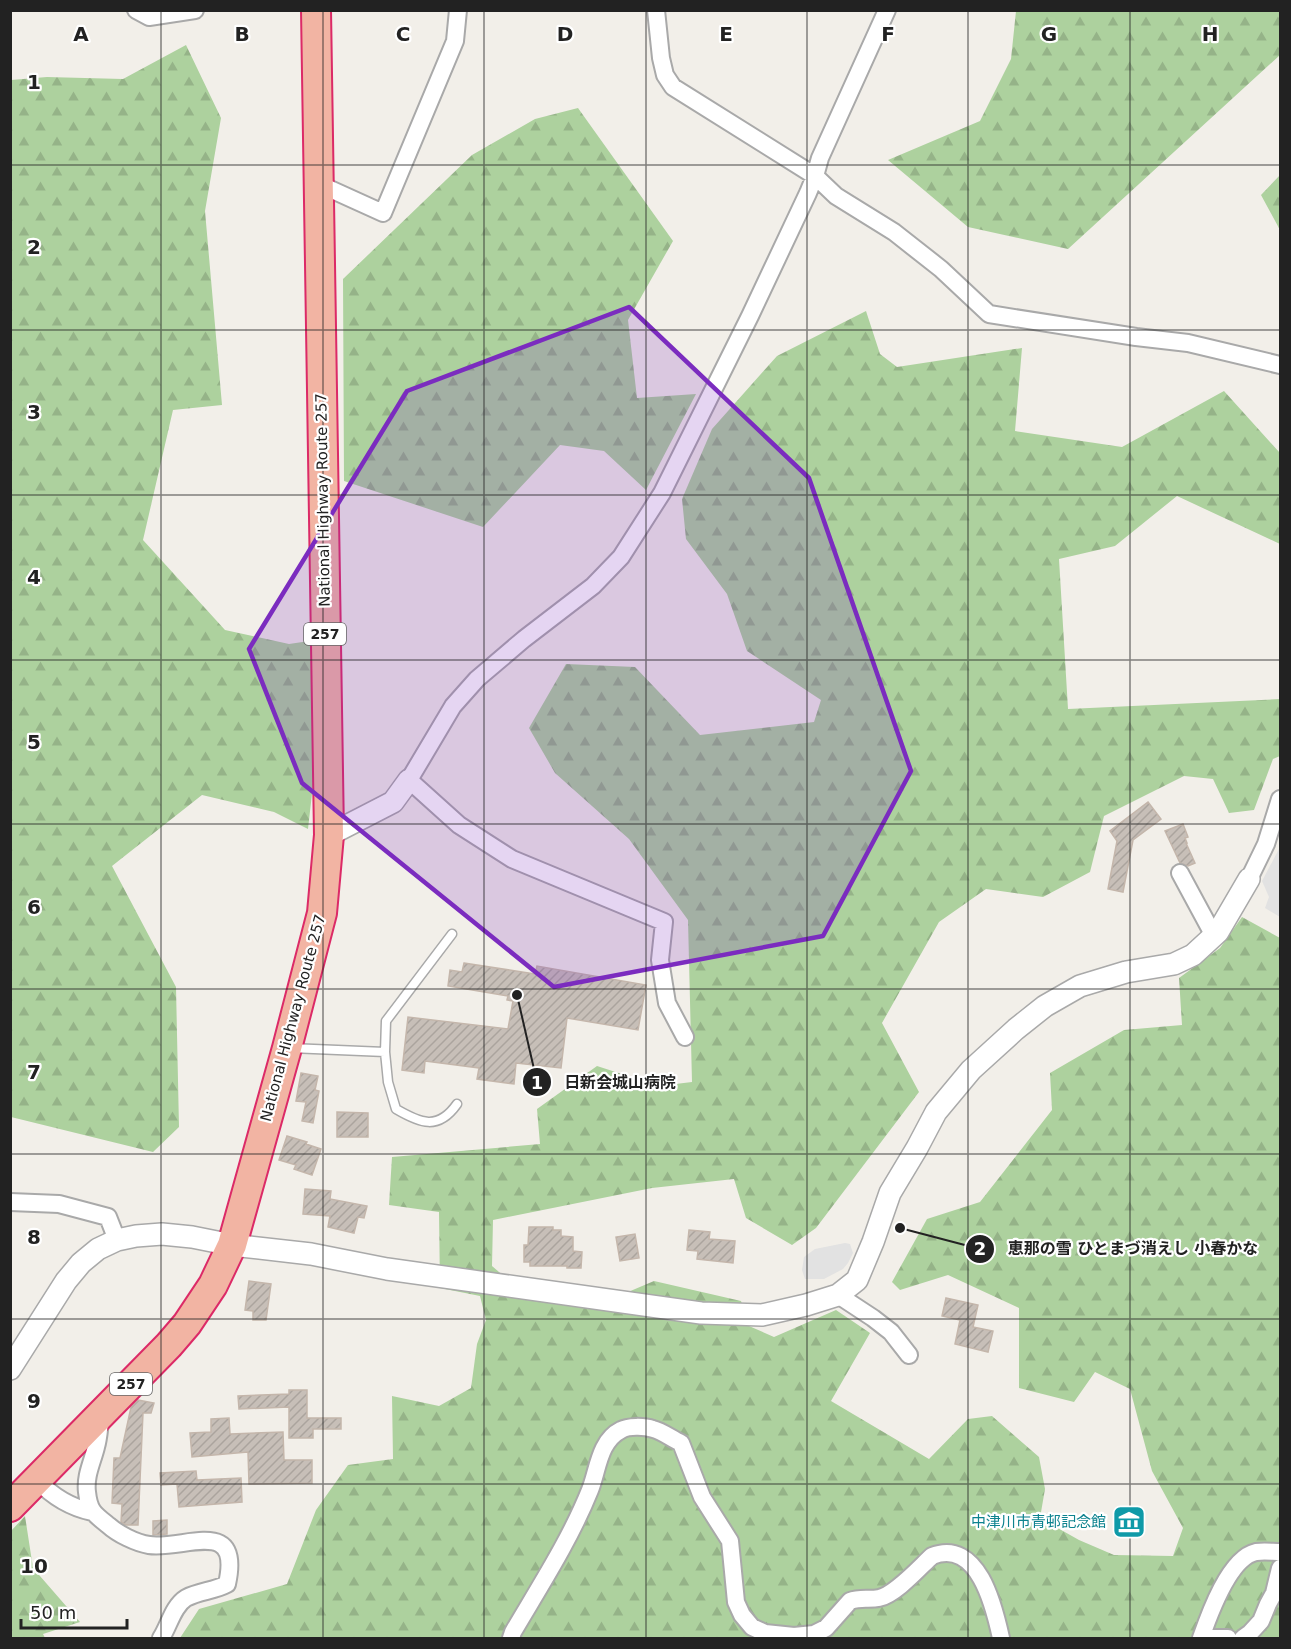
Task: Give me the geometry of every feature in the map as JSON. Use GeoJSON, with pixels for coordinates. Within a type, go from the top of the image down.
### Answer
{"type":"FeatureCollection","features":[{"type":"Feature","properties":{"kind":"highway","name":"National Highway Route 257"},"geometry":{"type":"LineString","coordinates":[[10,1507],[169,1345],[187,1324],[213,1285],[232,1245],[322,914],[329,836],[316,10]]}},
{"type":"Feature","properties":{"kind":"street"},"geometry":{"type":"LineString","coordinates":[[136,10],[149,17],[195,10]]}},
{"type":"Feature","properties":{"kind":"street"},"geometry":{"type":"LineString","coordinates":[[319,184],[383,213],[455,41],[458,10]]}},
{"type":"Feature","properties":{"kind":"street"},"geometry":{"type":"LineString","coordinates":[[656,10],[661,58],[665,75],[673,87],[815,176],[836,196],[894,232],[941,269],[989,314],[1188,343],[1281,365]]}},
{"type":"Feature","properties":{"kind":"street"},"geometry":{"type":"LineString","coordinates":[[329,836],[393,802],[409,780],[453,706],[477,679],[524,639],[593,586],[621,557],[662,493],[750,316],[888,10]]}},
{"type":"Feature","properties":{"kind":"street"},"geometry":{"type":"LineString","coordinates":[[409,780],[459,825],[512,859],[664,922],[660,960],[667,1003],[684,1038]]}},
{"type":"Feature","properties":{"kind":"street"},"geometry":{"type":"LineString","coordinates":[[10,1368],[66,1281],[81,1263],[98,1249],[117,1240],[136,1236],[162,1234],[192,1237],[232,1245],[311,1254],[399,1271],[701,1313],[762,1315],[838,1295],[857,1280],[890,1192],[936,1112],[971,1070],[1045,1006],[1080,986],[1126,972],[1174,964],[1193,955],[1218,932],[1249,879],[1266,844],[1281,800]]}},
{"type":"Feature","properties":{"kind":"street"},"geometry":{"type":"LineString","coordinates":[[1180,873],[1214,936]]}},
{"type":"Feature","properties":{"kind":"street"},"geometry":{"type":"LineString","coordinates":[[10,1202],[59,1204],[108,1217],[117,1240]]}},
{"type":"Feature","properties":{"kind":"street"},"geometry":{"type":"LineString","coordinates":[[838,1295],[891,1332],[909,1355]]}},
{"type":"Feature","properties":{"kind":"street"},"geometry":{"type":"LineString","coordinates":[[92,1512],[87,1491],[87,1475],[97,1445],[101,1414]]}},
{"type":"Feature","properties":{"kind":"street"},"geometry":{"type":"LineString","coordinates":[[511,1638],[565,1543],[590,1490],[605,1447],[612,1435],[623,1428],[631,1427],[653,1429],[681,1443],[702,1497],[730,1541],[736,1602],[742,1615],[752,1627],[765,1633],[794,1636],[814,1634],[826,1628],[850,1601],[890,1595],[932,1556],[952,1552],[963,1557],[976,1570],[995,1611],[1001,1638]]}},
{"type":"Feature","properties":{"kind":"street"},"geometry":{"type":"LineString","coordinates":[[37,1480],[49,1493],[79,1509],[92,1512],[131,1539],[148,1545],[173,1545],[210,1540],[224,1546],[230,1557],[227,1584],[218,1589],[186,1598],[176,1607],[161,1638]]}},
{"type":"Feature","properties":{"kind":"street"},"geometry":{"type":"LineString","coordinates":[[1201,1638],[1223,1586],[1237,1564],[1257,1552],[1281,1552]]}},
{"type":"Feature","properties":{"kind":"street"},"geometry":{"type":"LineString","coordinates":[[1243,1638],[1261,1621],[1274,1593],[1281,1568]]}},
{"type":"Feature","properties":{"kind":"street"},"geometry":{"type":"LineString","coordinates":[[1208,1638],[1228,1638]]}},
{"type":"Feature","properties":{"kind":"lane"},"geometry":{"type":"LineString","coordinates":[[453,934],[386,1021],[385,1052],[388,1082],[396,1109],[417,1121],[436,1122],[450,1114],[457,1104]]}},
{"type":"Feature","properties":{"kind":"lane"},"geometry":{"type":"LineString","coordinates":[[287,1048],[385,1052]]}},
{"type":"Feature","properties":{"kind":"highlighted area"},"geometry":{"type":"Polygon","coordinates":[[[629,307],[809,478],[911,771],[823,936],[554,987],[302,783],[249,649],[407,391],[629,307]]]}},
{"type":"Feature","properties":{"kind":"green space"},"geometry":{"type":"Polygon","coordinates":[[[1016,11],[1280,11],[1280,55],[1068,249],[968,227],[888,160],[980,121],[1011,59],[1016,11]]]}},
{"type":"Feature","properties":{"kind":"green space"},"geometry":{"type":"Polygon","coordinates":[[[186,45],[221,118],[205,211],[222,405],[173,410],[143,540],[225,630],[289,644],[316,640],[318,741],[308,829],[274,812],[202,795],[112,866],[176,987],[179,1127],[153,1152],[11,1117],[11,80],[47,77],[123,79],[186,45]]]}},
{"type":"Feature","properties":{"kind":"green space"},"geometry":{"type":"Polygon","coordinates":[[[578,108],[673,241],[628,320],[637,398],[696,394],[646,490],[604,451],[560,445],[483,527],[344,481],[343,279],[472,155],[535,119],[578,108]]]}},
{"type":"Feature","properties":{"kind":"green space"},"geometry":{"type":"Polygon","coordinates":[[[1280,175],[1280,230],[1261,195],[1280,175]]]}},
{"type":"Feature","properties":{"kind":"green space"},"geometry":{"type":"Polygon","coordinates":[[[866,311],[880,354],[897,367],[1022,348],[1015,431],[1122,447],[1224,391],[1280,453],[1280,544],[1177,496],[1115,546],[1059,559],[1068,709],[1280,699],[1280,756],[1273,759],[1254,810],[1229,813],[1213,779],[1184,776],[1104,816],[1090,872],[1043,897],[986,889],[939,922],[882,1023],[919,1092],[816,1228],[792,1245],[746,1218],[734,1179],[652,1188],[493,1220],[492,1266],[527,1296],[595,1306],[654,1281],[741,1301],[749,1326],[774,1337],[836,1310],[870,1333],[831,1401],[929,1459],[968,1419],[992,1416],[1039,1457],[1045,1489],[1040,1518],[1079,1540],[1114,1555],[1173,1556],[1183,1528],[1152,1471],[1130,1389],[1095,1372],[1074,1402],[1019,1388],[1019,1308],[948,1275],[900,1290],[892,1282],[927,1219],[980,1202],[1052,1110],[1050,1073],[1124,1030],[1182,1025],[1179,978],[1220,948],[1242,917],[1280,938],[1280,1638],[180,1638],[199,1609],[287,1584],[316,1510],[348,1465],[393,1459],[392,1396],[439,1406],[471,1388],[477,1344],[486,1320],[480,1296],[440,1288],[439,1212],[389,1205],[392,1157],[540,1144],[537,1109],[597,1066],[659,1086],[692,1082],[688,920],[629,839],[555,773],[529,728],[566,664],[635,667],[700,735],[814,722],[821,700],[747,651],[727,594],[686,539],[682,499],[712,429],[777,356],[866,311]]]}},
{"type":"Feature","properties":{"kind":"green space"},"geometry":{"type":"Polygon","coordinates":[[[25,1516],[33,1568],[80,1622],[43,1634],[45,1638],[11,1638],[11,1531],[25,1516]]]}},
{"type":"Feature","properties":{"kind":"shaded area"},"geometry":{"type":"Polygon","coordinates":[[[1280,847],[1280,917],[1265,908],[1269,897],[1262,881],[1280,847]]]}},
{"type":"Feature","properties":{"kind":"shaded area"},"geometry":{"type":"Polygon","coordinates":[[[850,1244],[853,1253],[843,1269],[824,1279],[805,1279],[802,1270],[804,1257],[815,1249],[850,1244]]]}},
{"type":"Feature","properties":{"kind":"building"},"geometry":{"type":"Polygon","coordinates":[[[1148,802],[1161,819],[1133,840],[1123,892],[1108,889],[1117,841],[1110,831],[1148,802]]]}},
{"type":"Feature","properties":{"kind":"building"},"geometry":{"type":"Polygon","coordinates":[[[1183,824],[1188,837],[1185,838],[1186,843],[1195,863],[1188,866],[1180,863],[1165,831],[1183,824]]]}},
{"type":"Feature","properties":{"kind":"building"},"geometry":{"type":"Polygon","coordinates":[[[464,963],[535,974],[537,966],[646,985],[638,1030],[567,1018],[561,1068],[516,1063],[514,1084],[477,1079],[479,1068],[425,1061],[424,1073],[402,1070],[408,1017],[508,1029],[513,1001],[507,1000],[508,996],[448,986],[450,970],[462,972],[464,963]]]}},
{"type":"Feature","properties":{"kind":"building"},"geometry":{"type":"Polygon","coordinates":[[[301,1073],[318,1076],[315,1090],[319,1091],[313,1123],[302,1121],[306,1102],[296,1101],[301,1073]]]}},
{"type":"Feature","properties":{"kind":"building"},"geometry":{"type":"Polygon","coordinates":[[[337,1112],[368,1113],[368,1137],[337,1137],[337,1112]]]}},
{"type":"Feature","properties":{"kind":"building"},"geometry":{"type":"Polygon","coordinates":[[[287,1136],[321,1149],[312,1175],[294,1169],[296,1165],[279,1160],[287,1136]]]}},
{"type":"Feature","properties":{"kind":"building"},"geometry":{"type":"Polygon","coordinates":[[[305,1189],[331,1191],[330,1199],[367,1206],[364,1218],[358,1217],[354,1233],[328,1227],[330,1216],[303,1214],[305,1189]]]}},
{"type":"Feature","properties":{"kind":"building"},"geometry":{"type":"Polygon","coordinates":[[[529,1227],[553,1227],[553,1230],[561,1230],[561,1236],[573,1237],[573,1251],[582,1252],[581,1268],[530,1266],[530,1262],[524,1262],[524,1245],[528,1245],[529,1227]]]}},
{"type":"Feature","properties":{"kind":"building"},"geometry":{"type":"Polygon","coordinates":[[[689,1230],[710,1232],[709,1239],[735,1241],[733,1263],[697,1259],[698,1251],[687,1250],[689,1230]]]}},
{"type":"Feature","properties":{"kind":"building"},"geometry":{"type":"Polygon","coordinates":[[[635,1234],[639,1258],[620,1261],[616,1237],[635,1234]]]}},
{"type":"Feature","properties":{"kind":"building"},"geometry":{"type":"Polygon","coordinates":[[[249,1281],[271,1284],[266,1320],[253,1320],[253,1311],[245,1310],[249,1281]]]}},
{"type":"Feature","properties":{"kind":"building"},"geometry":{"type":"Polygon","coordinates":[[[946,1298],[978,1305],[973,1327],[993,1331],[988,1352],[955,1344],[960,1320],[942,1316],[946,1298]]]}},
{"type":"Feature","properties":{"kind":"building"},"geometry":{"type":"Polygon","coordinates":[[[289,1390],[307,1390],[307,1418],[341,1418],[341,1429],[313,1429],[313,1438],[289,1438],[289,1407],[239,1409],[238,1396],[289,1394],[289,1390]]]}},
{"type":"Feature","properties":{"kind":"building"},"geometry":{"type":"Polygon","coordinates":[[[138,1400],[154,1403],[151,1413],[143,1413],[138,1525],[126,1525],[121,1522],[122,1504],[112,1503],[114,1458],[120,1458],[131,1407],[138,1400]]]}},
{"type":"Feature","properties":{"kind":"building"},"geometry":{"type":"Polygon","coordinates":[[[229,1418],[230,1434],[283,1432],[284,1460],[312,1460],[312,1483],[249,1484],[248,1452],[192,1457],[190,1433],[211,1432],[211,1419],[229,1418]]]}},
{"type":"Feature","properties":{"kind":"building"},"geometry":{"type":"Polygon","coordinates":[[[196,1471],[197,1480],[241,1478],[242,1502],[179,1507],[177,1484],[161,1485],[160,1473],[196,1471]]]}},
{"type":"Feature","properties":{"kind":"building"},"geometry":{"type":"Polygon","coordinates":[[[167,1520],[167,1534],[153,1535],[153,1521],[167,1520]]]}},
{"type":"Feature","properties":{"kind":"place","name":"日新会城山病院"},"geometry":{"type":"Point","coordinates":[517,995]}},
{"type":"Feature","properties":{"kind":"place","name":"恵那の雪 ひとまづ消えし 小春かな"},"geometry":{"type":"Point","coordinates":[900,1228]}},
{"type":"Feature","properties":{"kind":"place","name":"中津川市青邨記念館"},"geometry":{"type":"Point","coordinates":[1129,1522]}}]}
